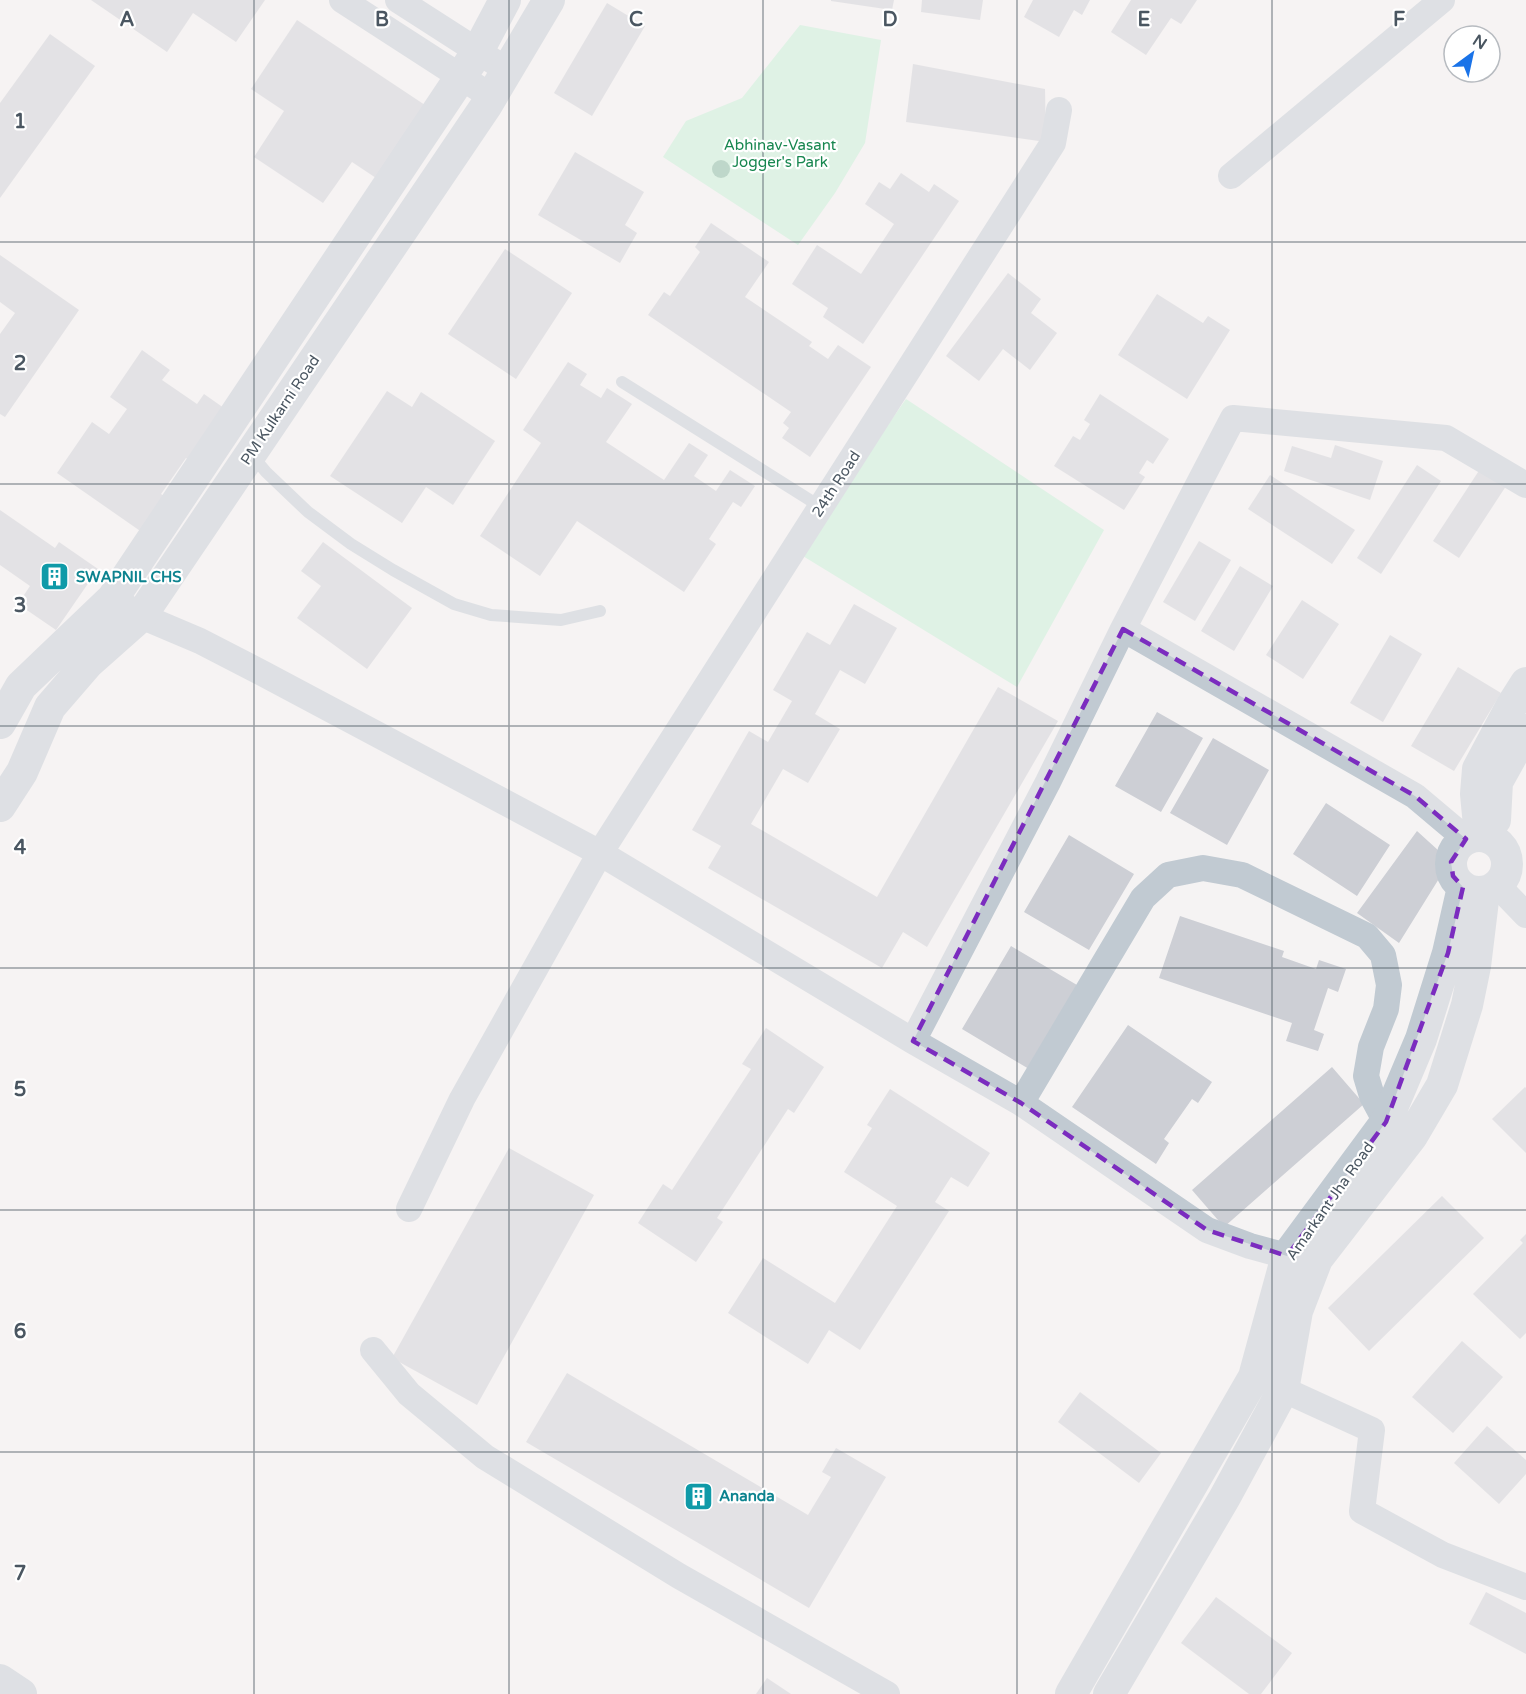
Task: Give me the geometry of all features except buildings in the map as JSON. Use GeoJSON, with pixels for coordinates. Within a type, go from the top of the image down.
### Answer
{"type":"FeatureCollection","features":[{"type":"Feature","properties":{"kind":"street"},"geometry":{"type":"LineString","coordinates":[[342,0],[461,76],[500,83]]}},
{"type":"Feature","properties":{"kind":"street"},"geometry":{"type":"LineString","coordinates":[[398,0],[478,51],[500,83]]}},
{"type":"Feature","properties":{"kind":"street"},"geometry":{"type":"LineString","coordinates":[[0,723],[21,686],[113,598],[478,51],[505,0]]}},
{"type":"Feature","properties":{"kind":"street","name":"PM Kulkarni Road"},"geometry":{"type":"LineString","coordinates":[[0,806],[22,772],[50,707],[88,663],[141,616],[500,83],[549,0]]}},
{"type":"Feature","properties":{"kind":"street"},"geometry":{"type":"LineString","coordinates":[[1231,176],[1442,0]]}},
{"type":"Feature","properties":{"kind":"street","name":"24th Road"},"geometry":{"type":"LineString","coordinates":[[409,1209],[462,1099],[600,853],[1053,144],[1059,110]]}},
{"type":"Feature","properties":{"kind":"street"},"geometry":{"type":"LineString","coordinates":[[913,1041],[1233,418],[1446,438],[1526,485]]}},
{"type":"Feature","properties":{"kind":"street"},"geometry":{"type":"LineString","coordinates":[[113,598],[141,616],[210,646],[600,853],[913,1041],[1021,1103],[1206,1230],[1250,1246],[1302,1257]]}},
{"type":"Feature","properties":{"kind":"street"},"geometry":{"type":"LineString","coordinates":[[1123,629],[1415,796],[1480,838],[1503,849],[1508,862],[1506,875],[1482,888]]}},
{"type":"Feature","properties":{"kind":"street"},"geometry":{"type":"LineString","coordinates":[[1480,838],[1476,794],[1478,769],[1526,683]]}},
{"type":"Feature","properties":{"kind":"street"},"geometry":{"type":"LineString","coordinates":[[1480,838],[1497,782],[1526,730]]}},
{"type":"Feature","properties":{"kind":"street"},"geometry":{"type":"LineString","coordinates":[[1480,838],[1456,848],[1451,861],[1454,876],[1482,888],[1526,915]]}},
{"type":"Feature","properties":{"kind":"street"},"geometry":{"type":"LineString","coordinates":[[1021,1103],[1143,897],[1168,875],[1203,868],[1242,875],[1367,936],[1383,956],[1389,985],[1386,1009],[1371,1047],[1366,1076],[1372,1096],[1386,1122]]}},
{"type":"Feature","properties":{"kind":"street","name":"Amarkant Jha Road"},"geometry":{"type":"LineString","coordinates":[[1071,1694],[1254,1377],[1302,1257],[1386,1122],[1421,1039],[1448,953],[1482,888]]}},
{"type":"Feature","properties":{"kind":"street","name":"Amarkant Jha Road"},"geometry":{"type":"LineString","coordinates":[[1108,1694],[1225,1497],[1283,1390],[1297,1311],[1302,1257],[1412,1136],[1442,1085],[1467,1005],[1475,966],[1482,888]]}},
{"type":"Feature","properties":{"kind":"street"},"geometry":{"type":"LineString","coordinates":[[373,1350],[409,1394],[485,1457],[679,1576],[887,1694]]}},
{"type":"Feature","properties":{"kind":"street"},"geometry":{"type":"LineString","coordinates":[[1254,1377],[1372,1431],[1362,1511],[1443,1555],[1526,1587]]}},
{"type":"Feature","properties":{"kind":"street"},"geometry":{"type":"LineString","coordinates":[[0,1680],[21,1694]]}},
{"type":"Feature","properties":{"kind":"lane"},"geometry":{"type":"LineString","coordinates":[[622,382],[821,507]]}},
{"type":"Feature","properties":{"kind":"lane"},"geometry":{"type":"LineString","coordinates":[[251,453],[286,492],[316,519],[384,565],[454,604],[491,615],[561,620],[600,611]]}},
{"type":"Feature","properties":{"kind":"highlighted area"},"geometry":{"type":"Polygon","coordinates":[[[1123,629],[1415,796],[1466,839],[1451,862],[1453,876],[1463,887],[1448,953],[1386,1122],[1287,1256],[1207,1230],[1021,1103],[913,1041],[1123,629]]]}},
{"type":"Feature","properties":{"kind":"green space","name":"Abhinav-Vasant Jogger's Park"},"geometry":{"type":"Polygon","coordinates":[[[800,25],[881,40],[865,143],[835,193],[798,245],[663,157],[686,121],[742,98],[800,25]]]}},
{"type":"Feature","properties":{"kind":"green space"},"geometry":{"type":"Polygon","coordinates":[[[906,399],[1104,530],[1017,687],[798,553],[906,399]]]}},
{"type":"Feature","properties":{"kind":"place","name":"SWAPNIL CHS"},"geometry":{"type":"Point","coordinates":[55,577]}},
{"type":"Feature","properties":{"kind":"place","name":"Ananda"},"geometry":{"type":"Point","coordinates":[698,1496]}}]}
